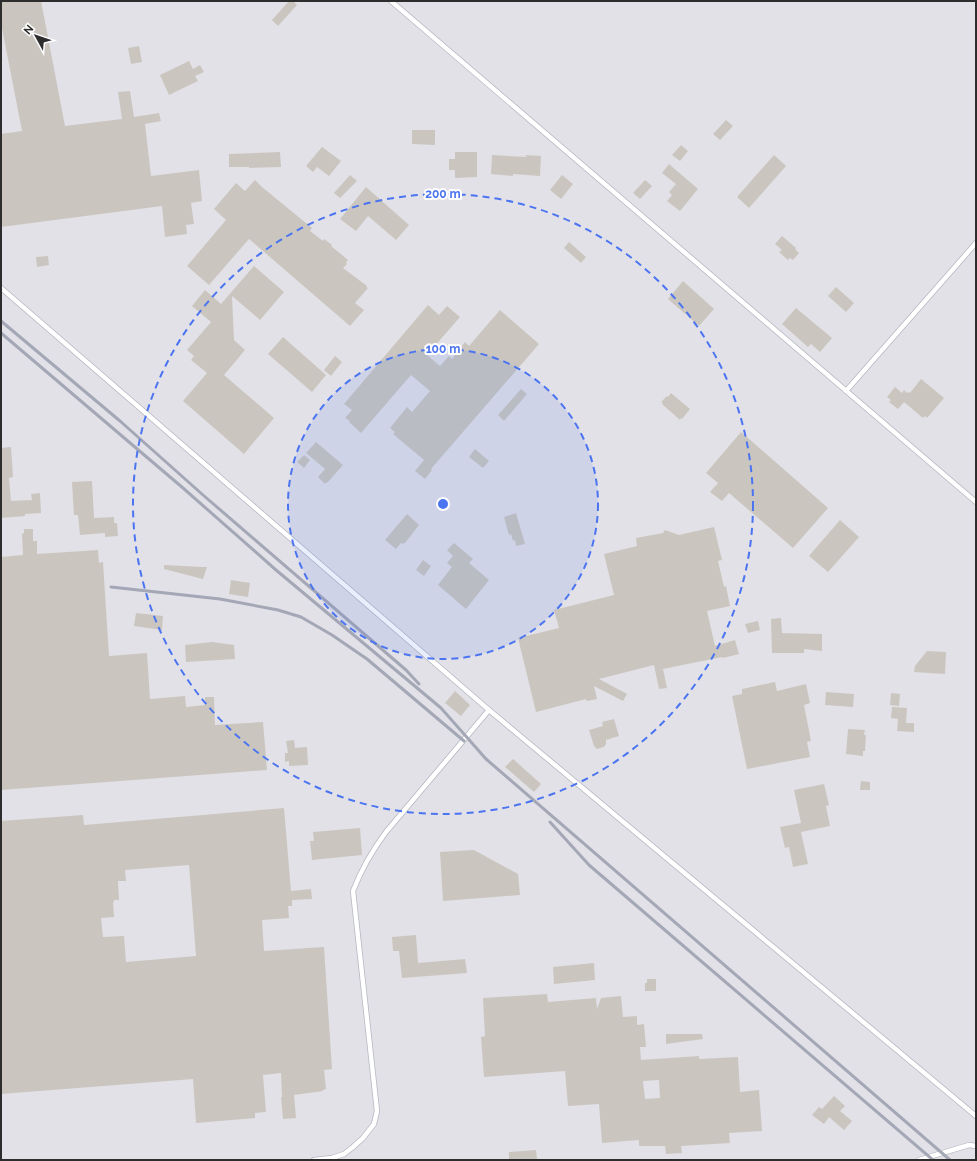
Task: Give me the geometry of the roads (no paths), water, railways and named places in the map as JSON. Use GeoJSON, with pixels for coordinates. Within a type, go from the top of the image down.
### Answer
{"type":"FeatureCollection","features":[{"type":"Feature","properties":{"kind":"lane"},"geometry":{"type":"LineString","coordinates":[[391,1],[976,502]]}},
{"type":"Feature","properties":{"kind":"lane"},"geometry":{"type":"LineString","coordinates":[[846,391],[976,243]]}},
{"type":"Feature","properties":{"kind":"lane"},"geometry":{"type":"LineString","coordinates":[[1,288],[489,710],[976,1116]]}},
{"type":"Feature","properties":{"kind":"lane"},"geometry":{"type":"LineString","coordinates":[[314,1160],[332,1158],[344,1154],[353,1147],[363,1138],[374,1124],[377,1111],[353,891],[371,853],[386,832],[489,710]]}},
{"type":"Feature","properties":{"kind":"lane"},"geometry":{"type":"LineString","coordinates":[[919,1160],[969,1145],[976,1146]]}},
{"type":"Feature","properties":{"kind":"railway"},"geometry":{"type":"LineString","coordinates":[[1,321],[120,421],[203,495],[406,670],[419,684]]}},
{"type":"Feature","properties":{"kind":"railway"},"geometry":{"type":"LineString","coordinates":[[1,333],[183,488],[276,570],[441,708],[486,759],[950,1160]]}},
{"type":"Feature","properties":{"kind":"railway"},"geometry":{"type":"LineString","coordinates":[[111,587],[220,599],[278,610],[301,617],[332,635],[367,659],[464,741]]}},
{"type":"Feature","properties":{"kind":"railway"},"geometry":{"type":"LineString","coordinates":[[550,822],[589,865],[933,1160]]}}]}
